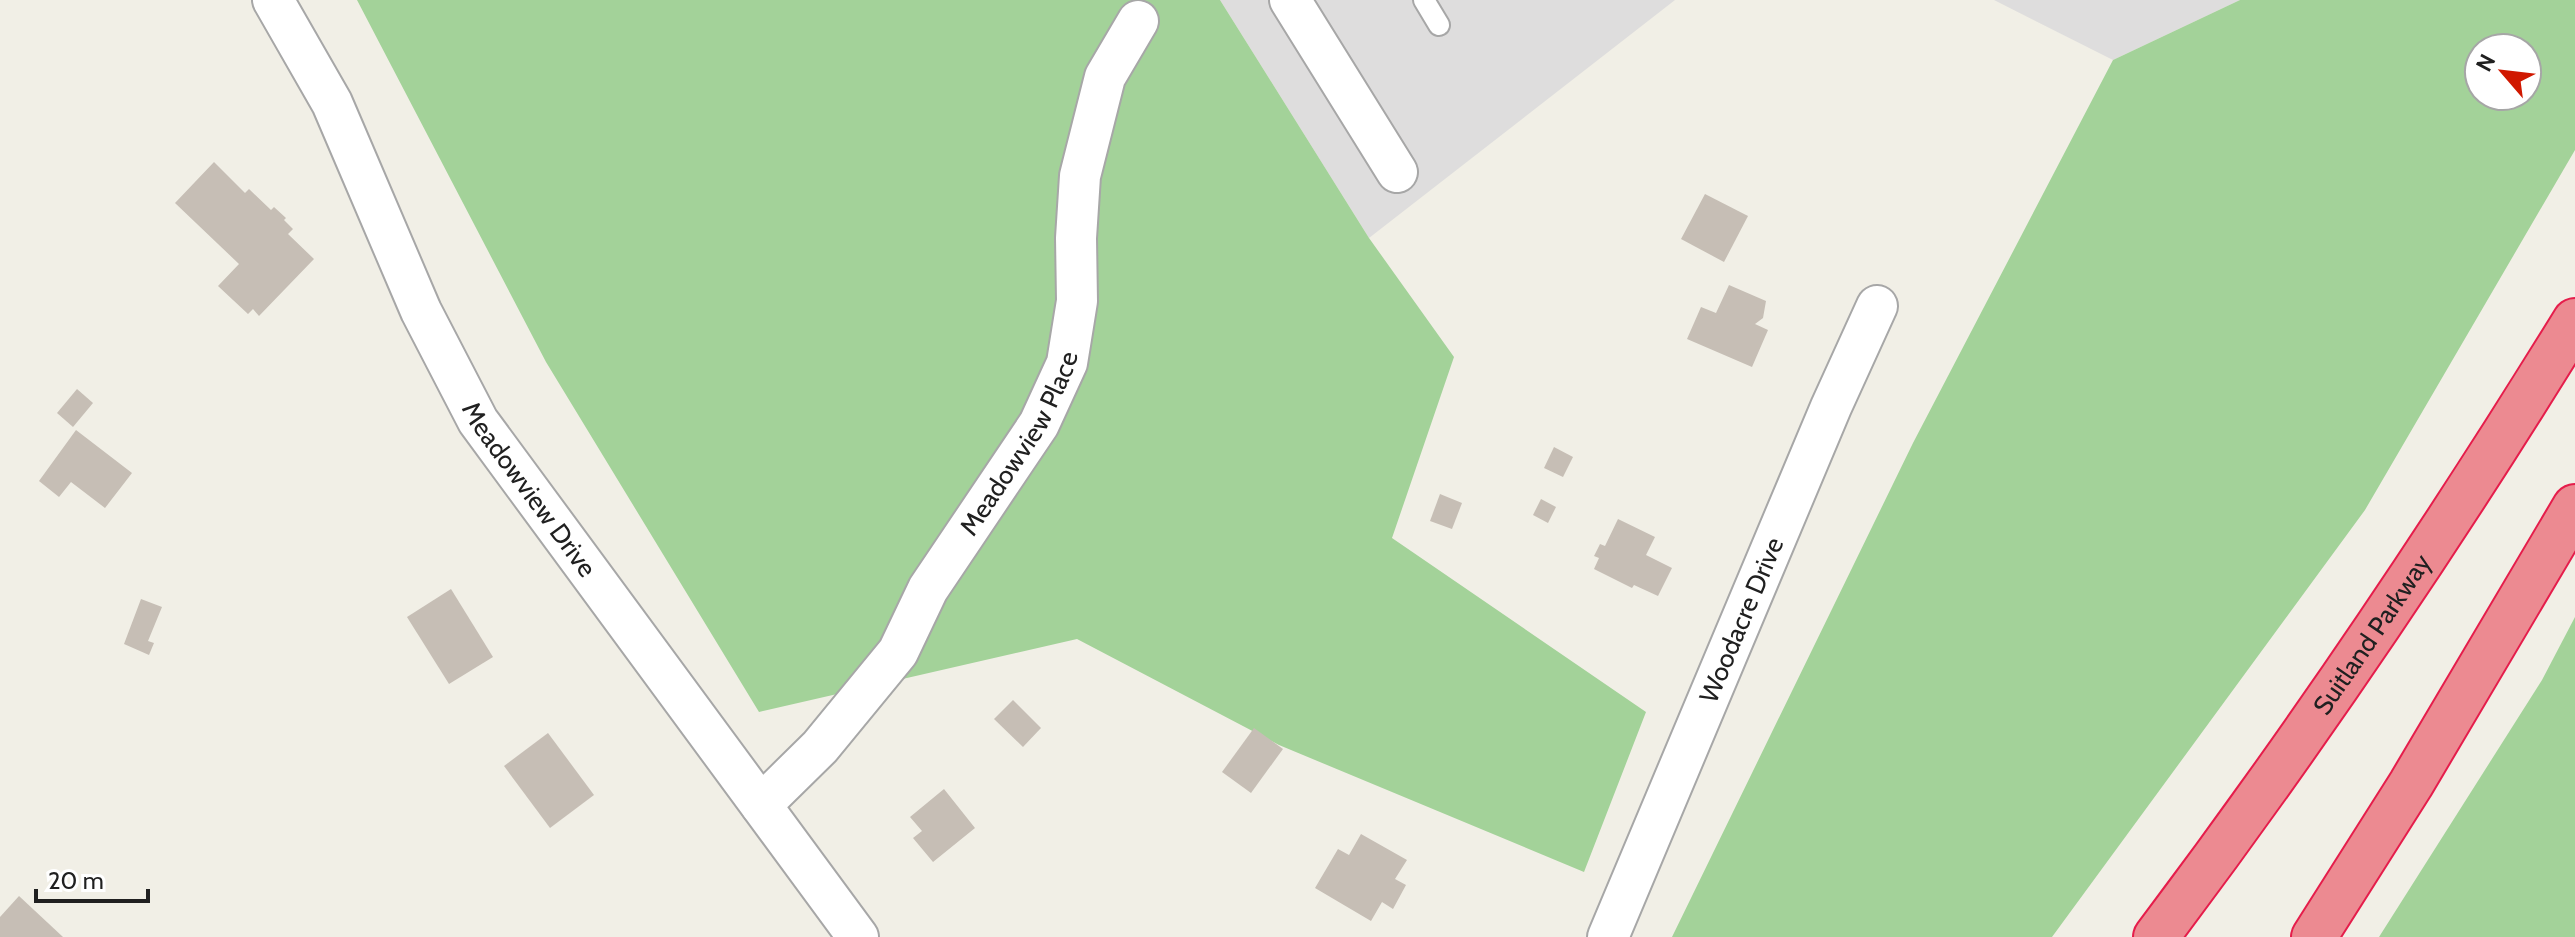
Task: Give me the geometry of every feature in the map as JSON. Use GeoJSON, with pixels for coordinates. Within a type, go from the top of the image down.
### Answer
{"type":"FeatureCollection","features":[{"type":"Feature","properties":{"kind":"highway","name":"Suitland Parkway"},"geometry":{"type":"LineString","coordinates":[[2156,937],[2363,649],[2575,321]]}},
{"type":"Feature","properties":{"kind":"highway"},"geometry":{"type":"LineString","coordinates":[[2314,937],[2427,758],[2575,507]]}},
{"type":"Feature","properties":{"kind":"street","name":"Meadowview Drive"},"geometry":{"type":"LineString","coordinates":[[273,0],[332,103],[421,311],[478,421],[858,937]]}},
{"type":"Feature","properties":{"kind":"street"},"geometry":{"type":"LineString","coordinates":[[1290,0],[1397,172]]}},
{"type":"Feature","properties":{"kind":"street","name":"Meadowview Place"},"geometry":{"type":"LineString","coordinates":[[761,805],[820,747],[898,652],[928,589],[1039,424],[1067,363],[1077,301],[1076,238],[1080,176],[1105,77],[1138,21]]}},
{"type":"Feature","properties":{"kind":"street","name":"Woodacre Drive"},"geometry":{"type":"LineString","coordinates":[[1608,937],[1831,407],[1877,306]]}},
{"type":"Feature","properties":{"kind":"lane"},"geometry":{"type":"LineString","coordinates":[[1424,0],[1439,25]]}},
{"type":"Feature","properties":{"kind":"shaded area"},"geometry":{"type":"Polygon","coordinates":[[[1220,0],[1675,0],[1369,238],[1220,0]]]}},
{"type":"Feature","properties":{"kind":"shaded area"},"geometry":{"type":"Polygon","coordinates":[[[1994,0],[2240,0],[2113,60],[1994,0]]]}},
{"type":"Feature","properties":{"kind":"green space"},"geometry":{"type":"Polygon","coordinates":[[[357,0],[1220,0],[1369,238],[1454,357],[1392,538],[1646,712],[1584,872],[1279,745],[1077,639],[759,712],[546,362],[357,0]]]}},
{"type":"Feature","properties":{"kind":"green space"},"geometry":{"type":"Polygon","coordinates":[[[2240,0],[2575,0],[2575,150],[2365,510],[2052,937],[1672,937],[1913,443],[2113,60],[2240,0]]]}},
{"type":"Feature","properties":{"kind":"green space"},"geometry":{"type":"Polygon","coordinates":[[[2575,617],[2575,937],[2379,937],[2542,680],[2575,617]]]}},
{"type":"Feature","properties":{"kind":"building"},"geometry":{"type":"Polygon","coordinates":[[[214,162],[245,193],[249,189],[271,210],[274,207],[286,218],[284,220],[293,229],[288,234],[314,259],[259,316],[253,309],[248,314],[218,286],[239,264],[175,203],[214,162]]]}},
{"type":"Feature","properties":{"kind":"building"},"geometry":{"type":"Polygon","coordinates":[[[1705,194],[1748,216],[1724,262],[1681,239],[1705,194]]]}},
{"type":"Feature","properties":{"kind":"building"},"geometry":{"type":"Polygon","coordinates":[[[1729,285],[1766,301],[1763,318],[1755,324],[1768,330],[1752,367],[1687,339],[1701,307],[1716,313],[1729,285]]]}},
{"type":"Feature","properties":{"kind":"building"},"geometry":{"type":"Polygon","coordinates":[[[77,389],[93,403],[73,427],[57,413],[77,389]]]}},
{"type":"Feature","properties":{"kind":"building"},"geometry":{"type":"Polygon","coordinates":[[[76,430],[132,473],[105,508],[71,482],[59,497],[39,481],[76,430]]]}},
{"type":"Feature","properties":{"kind":"building"},"geometry":{"type":"Polygon","coordinates":[[[1554,447],[1573,457],[1563,477],[1544,468],[1554,447]]]}},
{"type":"Feature","properties":{"kind":"building"},"geometry":{"type":"Polygon","coordinates":[[[1440,494],[1462,503],[1452,529],[1430,521],[1440,494]]]}},
{"type":"Feature","properties":{"kind":"building"},"geometry":{"type":"Polygon","coordinates":[[[1541,499],[1556,507],[1548,523],[1533,515],[1541,499]]]}},
{"type":"Feature","properties":{"kind":"building"},"geometry":{"type":"Polygon","coordinates":[[[1618,519],[1655,537],[1646,555],[1672,568],[1658,596],[1634,585],[1632,588],[1594,569],[1599,558],[1594,556],[1600,544],[1605,546],[1618,519]]]}},
{"type":"Feature","properties":{"kind":"building"},"geometry":{"type":"Polygon","coordinates":[[[451,589],[493,657],[449,684],[407,617],[451,589]]]}},
{"type":"Feature","properties":{"kind":"building"},"geometry":{"type":"Polygon","coordinates":[[[141,599],[162,607],[148,641],[154,643],[149,655],[124,644],[141,599]]]}},
{"type":"Feature","properties":{"kind":"building"},"geometry":{"type":"Polygon","coordinates":[[[1013,700],[1041,728],[1023,747],[994,719],[1013,700]]]}},
{"type":"Feature","properties":{"kind":"building"},"geometry":{"type":"Polygon","coordinates":[[[1254,728],[1283,749],[1251,793],[1222,772],[1254,728]]]}},
{"type":"Feature","properties":{"kind":"building"},"geometry":{"type":"Polygon","coordinates":[[[548,733],[594,795],[550,828],[504,766],[548,733]]]}},
{"type":"Feature","properties":{"kind":"building"},"geometry":{"type":"Polygon","coordinates":[[[944,789],[975,828],[933,862],[913,838],[922,831],[910,817],[944,789]]]}},
{"type":"Feature","properties":{"kind":"building"},"geometry":{"type":"Polygon","coordinates":[[[1361,834],[1407,860],[1395,879],[1406,885],[1393,909],[1382,902],[1371,921],[1315,888],[1338,849],[1349,855],[1361,834]]]}},
{"type":"Feature","properties":{"kind":"building"},"geometry":{"type":"Polygon","coordinates":[[[19,896],[63,937],[0,937],[0,917],[19,896]]]}}]}
